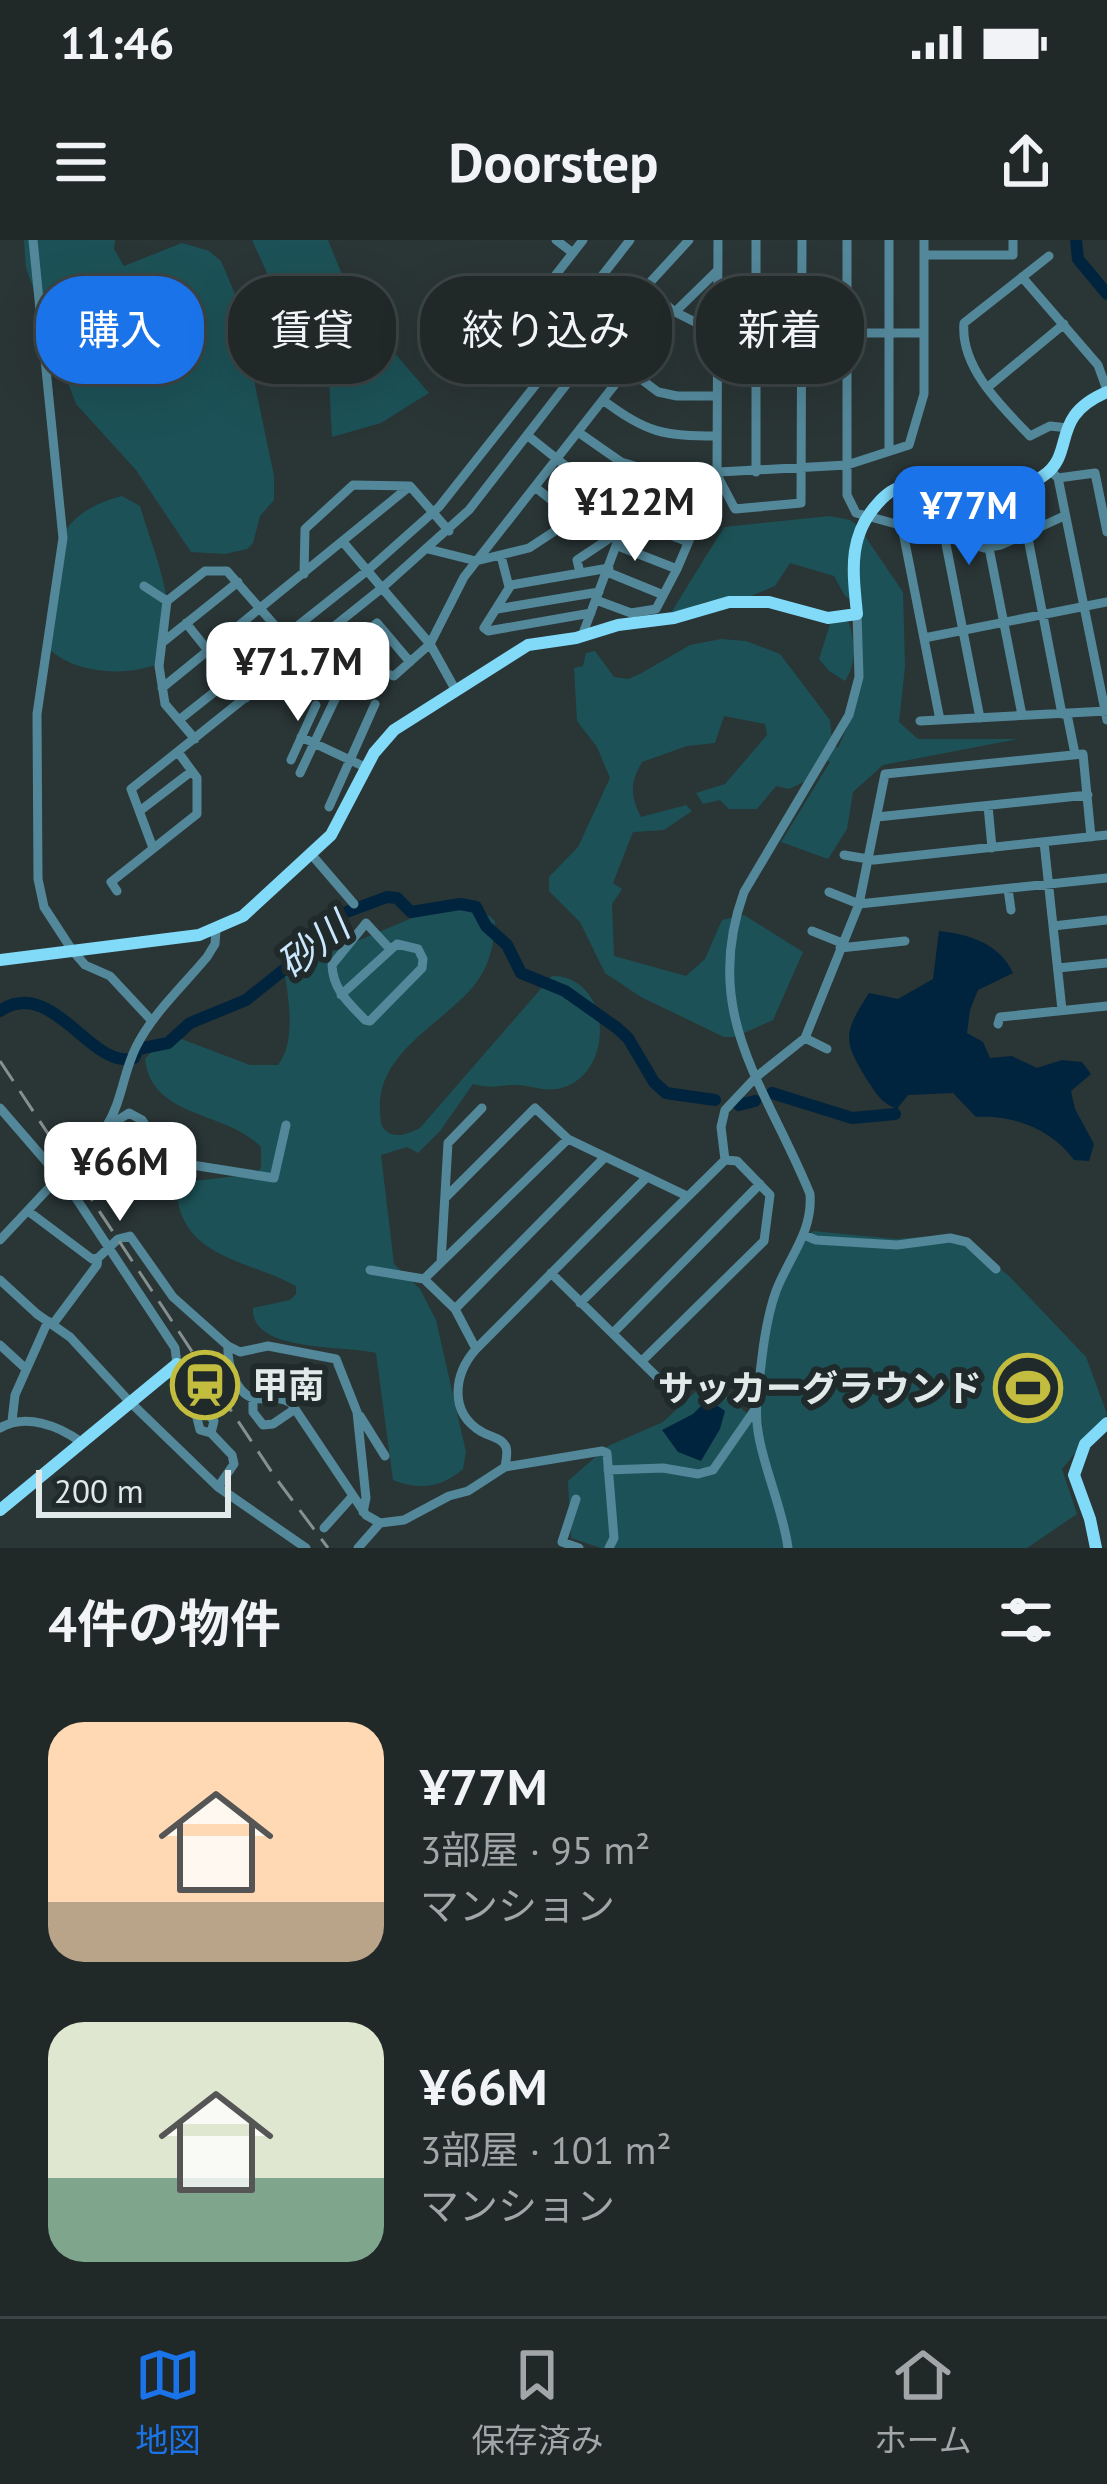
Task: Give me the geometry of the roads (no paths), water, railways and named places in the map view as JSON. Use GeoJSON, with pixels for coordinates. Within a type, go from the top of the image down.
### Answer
{"type":"FeatureCollection","features":[{"type":"Feature","properties":{"kind":"main road"},"geometry":{"type":"LineString","coordinates":[[0,960],[216,930],[253,908],[339,826],[365,767],[394,730],[528,645],[749,600],[828,618],[857,614],[853,551],[866,519],[884,497],[909,485],[967,497],[995,497],[1054,474],[1068,428],[1081,406],[1107,391]]}},
{"type":"Feature","properties":{"kind":"main road"},"geometry":{"type":"LineString","coordinates":[[0,1510],[173,1368]]}},
{"type":"Feature","properties":{"kind":"main road"},"geometry":{"type":"LineString","coordinates":[[1096,1548],[1074,1475],[1085,1444],[1107,1423]]}},
{"type":"Feature","properties":{"kind":"street"},"geometry":{"type":"LineString","coordinates":[[33,240],[64,538],[38,714],[38,879],[44,907],[72,950],[86,965],[110,976],[152,1022]]}},
{"type":"Feature","properties":{"kind":"street"},"geometry":{"type":"LineString","coordinates":[[556,240],[573,253]]}},
{"type":"Feature","properties":{"kind":"street"},"geometry":{"type":"LineString","coordinates":[[555,276],[583,240]]}},
{"type":"Feature","properties":{"kind":"street"},"geometry":{"type":"LineString","coordinates":[[602,276],[630,240]]}},
{"type":"Feature","properties":{"kind":"street"},"geometry":{"type":"LineString","coordinates":[[718,240],[718,276]]}},
{"type":"Feature","properties":{"kind":"street"},"geometry":{"type":"LineString","coordinates":[[756,240],[756,276]]}},
{"type":"Feature","properties":{"kind":"street"},"geometry":{"type":"LineString","coordinates":[[802,240],[802,276]]}},
{"type":"Feature","properties":{"kind":"street"},"geometry":{"type":"LineString","coordinates":[[847,240],[847,276]]}},
{"type":"Feature","properties":{"kind":"street"},"geometry":{"type":"LineString","coordinates":[[889,451],[890,240]]}},
{"type":"Feature","properties":{"kind":"street"},"geometry":{"type":"LineString","coordinates":[[578,432],[621,462],[665,476],[847,465],[912,441],[924,394],[924,240]]}},
{"type":"Feature","properties":{"kind":"street"},"geometry":{"type":"LineString","coordinates":[[924,255],[1013,255],[1013,240]]}},
{"type":"Feature","properties":{"kind":"street"},"geometry":{"type":"LineString","coordinates":[[656,276],[684,242]]}},
{"type":"Feature","properties":{"kind":"street"},"geometry":{"type":"LineString","coordinates":[[1049,256],[963,324],[963,347],[988,388],[1030,436],[1051,426],[1068,428]]}},
{"type":"Feature","properties":{"kind":"street"},"geometry":{"type":"LineString","coordinates":[[675,312],[718,270]]}},
{"type":"Feature","properties":{"kind":"street"},"geometry":{"type":"LineString","coordinates":[[1022,277],[1098,365],[1107,391]]}},
{"type":"Feature","properties":{"kind":"street"},"geometry":{"type":"LineString","coordinates":[[672,310],[696,322]]}},
{"type":"Feature","properties":{"kind":"street"},"geometry":{"type":"LineString","coordinates":[[988,388],[1064,324]]}},
{"type":"Feature","properties":{"kind":"street"},"geometry":{"type":"LineString","coordinates":[[864,333],[924,333]]}},
{"type":"Feature","properties":{"kind":"street"},"geometry":{"type":"LineString","coordinates":[[178,720],[433,513],[536,384]]}},
{"type":"Feature","properties":{"kind":"street"},"geometry":{"type":"LineString","coordinates":[[153,848],[131,789],[449,531],[566,384]]}},
{"type":"Feature","properties":{"kind":"street"},"geometry":{"type":"LineString","coordinates":[[333,658],[394,676],[430,644],[464,578],[615,384]]}},
{"type":"Feature","properties":{"kind":"street"},"geometry":{"type":"LineString","coordinates":[[649,384],[663,394],[717,396]]}},
{"type":"Feature","properties":{"kind":"street"},"geometry":{"type":"LineString","coordinates":[[497,609],[598,596],[631,613],[656,608],[717,475],[717,384]]}},
{"type":"Feature","properties":{"kind":"street"},"geometry":{"type":"LineString","coordinates":[[757,384],[757,472]]}},
{"type":"Feature","properties":{"kind":"street"},"geometry":{"type":"LineString","coordinates":[[717,475],[734,509],[801,503],[801,384]]}},
{"type":"Feature","properties":{"kind":"street"},"geometry":{"type":"LineString","coordinates":[[847,384],[847,499],[856,513],[988,548],[1064,516]]}},
{"type":"Feature","properties":{"kind":"street"},"geometry":{"type":"LineString","coordinates":[[603,400],[650,431],[717,436]]}},
{"type":"Feature","properties":{"kind":"street"},"geometry":{"type":"LineString","coordinates":[[527,435],[607,499]]}},
{"type":"Feature","properties":{"kind":"street"},"geometry":{"type":"LineString","coordinates":[[920,721],[1106,714],[1054,474],[1095,473],[1107,532]]}},
{"type":"Feature","properties":{"kind":"street"},"geometry":{"type":"LineString","coordinates":[[428,549],[476,562],[501,556],[535,545],[607,499],[665,476]]}},
{"type":"Feature","properties":{"kind":"street"},"geometry":{"type":"LineString","coordinates":[[304,574],[305,529],[353,485],[410,485]]}},
{"type":"Feature","properties":{"kind":"street"},"geometry":{"type":"LineString","coordinates":[[410,485],[449,531]]}},
{"type":"Feature","properties":{"kind":"street"},"geometry":{"type":"LineString","coordinates":[[162,688],[410,485]]}},
{"type":"Feature","properties":{"kind":"street"},"geometry":{"type":"LineString","coordinates":[[535,487],[574,518]]}},
{"type":"Feature","properties":{"kind":"street"},"geometry":{"type":"LineString","coordinates":[[639,489],[699,514]]}},
{"type":"Feature","properties":{"kind":"street"},"geometry":{"type":"LineString","coordinates":[[582,636],[639,489]]}},
{"type":"Feature","properties":{"kind":"street"},"geometry":{"type":"LineString","coordinates":[[627,523],[688,542]]}},
{"type":"Feature","properties":{"kind":"street"},"geometry":{"type":"LineString","coordinates":[[580,573],[577,560],[627,523]]}},
{"type":"Feature","properties":{"kind":"street"},"geometry":{"type":"LineString","coordinates":[[902,527],[940,720]]}},
{"type":"Feature","properties":{"kind":"street"},"geometry":{"type":"LineString","coordinates":[[1027,533],[1075,754]]}},
{"type":"Feature","properties":{"kind":"street"},"geometry":{"type":"LineString","coordinates":[[945,538],[980,718]]}},
{"type":"Feature","properties":{"kind":"street"},"geometry":{"type":"LineString","coordinates":[[343,542],[430,644],[455,689]]}},
{"type":"Feature","properties":{"kind":"street"},"geometry":{"type":"LineString","coordinates":[[618,545],[677,569]]}},
{"type":"Feature","properties":{"kind":"street"},"geometry":{"type":"LineString","coordinates":[[988,548],[1022,716]]}},
{"type":"Feature","properties":{"kind":"street"},"geometry":{"type":"LineString","coordinates":[[501,556],[509,587],[484,628],[488,631],[591,613]]}},
{"type":"Feature","properties":{"kind":"street"},"geometry":{"type":"LineString","coordinates":[[509,587],[608,570],[661,594]]}},
{"type":"Feature","properties":{"kind":"street"},"geometry":{"type":"LineString","coordinates":[[195,739],[165,704],[161,644],[167,602],[206,571],[227,571],[300,654]]}},
{"type":"Feature","properties":{"kind":"street"},"geometry":{"type":"LineString","coordinates":[[161,644],[238,582]]}},
{"type":"Feature","properties":{"kind":"street"},"geometry":{"type":"LineString","coordinates":[[144,586],[167,602]]}},
{"type":"Feature","properties":{"kind":"street"},"geometry":{"type":"LineString","coordinates":[[924,638],[1107,602]]}},
{"type":"Feature","properties":{"kind":"street"},"geometry":{"type":"LineString","coordinates":[[788,1548],[784,1513],[760,1446],[756,1408],[772,1306],[809,1221],[810,1195],[738,1036],[729,999],[733,923],[760,861],[849,715],[859,676],[857,614]]}},
{"type":"Feature","properties":{"kind":"street"},"geometry":{"type":"LineString","coordinates":[[186,623],[246,698]]}},
{"type":"Feature","properties":{"kind":"street"},"geometry":{"type":"LineString","coordinates":[[276,673],[291,691],[377,623],[410,662]]}},
{"type":"Feature","properties":{"kind":"street"},"geometry":{"type":"LineString","coordinates":[[300,773],[337,695]]}},
{"type":"Feature","properties":{"kind":"street"},"geometry":{"type":"LineString","coordinates":[[329,807],[374,704]]}},
{"type":"Feature","properties":{"kind":"street"},"geometry":{"type":"LineString","coordinates":[[291,760],[316,705]]}},
{"type":"Feature","properties":{"kind":"street"},"geometry":{"type":"LineString","coordinates":[[301,737],[365,767]]}},
{"type":"Feature","properties":{"kind":"street"},"geometry":{"type":"LineString","coordinates":[[117,891],[111,882],[197,814],[197,778],[178,752]]}},
{"type":"Feature","properties":{"kind":"street"},"geometry":{"type":"LineString","coordinates":[[725,1160],[725,1110],[756,1077],[805,1038],[859,904],[885,774],[1083,754],[1091,837]]}},
{"type":"Feature","properties":{"kind":"street"},"geometry":{"type":"LineString","coordinates":[[141,810],[192,771]]}},
{"type":"Feature","properties":{"kind":"street"},"geometry":{"type":"LineString","coordinates":[[877,817],[1088,795]]}},
{"type":"Feature","properties":{"kind":"street"},"geometry":{"type":"LineString","coordinates":[[988,806],[992,848]]}},
{"type":"Feature","properties":{"kind":"street"},"geometry":{"type":"LineString","coordinates":[[844,855],[868,860],[1107,836]]}},
{"type":"Feature","properties":{"kind":"street"},"geometry":{"type":"LineString","coordinates":[[1044,842],[1062,1010]]}},
{"type":"Feature","properties":{"kind":"street"},"geometry":{"type":"LineString","coordinates":[[311,854],[354,904]]}},
{"type":"Feature","properties":{"kind":"street"},"geometry":{"type":"LineString","coordinates":[[829,892],[859,904],[1107,878]]}},
{"type":"Feature","properties":{"kind":"street"},"geometry":{"type":"LineString","coordinates":[[1008,889],[1010,910]]}},
{"type":"Feature","properties":{"kind":"street"},"geometry":{"type":"LineString","coordinates":[[1053,926],[1107,920]]}},
{"type":"Feature","properties":{"kind":"street"},"geometry":{"type":"LineString","coordinates":[[341,995],[388,948],[402,944],[418,949],[424,959],[422,968],[370,1021],[341,995],[332,965],[366,923],[388,948]]}},
{"type":"Feature","properties":{"kind":"street"},"geometry":{"type":"LineString","coordinates":[[0,1240],[112,1118],[129,1060],[152,1022],[207,957],[216,930]]}},
{"type":"Feature","properties":{"kind":"street"},"geometry":{"type":"LineString","coordinates":[[812,931],[841,946],[905,941]]}},
{"type":"Feature","properties":{"kind":"street"},"geometry":{"type":"LineString","coordinates":[[1058,968],[1107,963]]}},
{"type":"Feature","properties":{"kind":"street"},"geometry":{"type":"LineString","coordinates":[[998,1024],[1000,1017],[1107,1006]]}},
{"type":"Feature","properties":{"kind":"street"},"geometry":{"type":"LineString","coordinates":[[805,1038],[827,1048]]}},
{"type":"Feature","properties":{"kind":"street"},"geometry":{"type":"LineString","coordinates":[[0,1108],[60,1175],[175,1348],[173,1368],[200,1413],[215,1426],[211,1433],[232,1455],[234,1464],[218,1487]]}},
{"type":"Feature","properties":{"kind":"street"},"geometry":{"type":"LineString","coordinates":[[441,1262],[448,1143],[482,1108]]}},
{"type":"Feature","properties":{"kind":"street"},"geometry":{"type":"LineString","coordinates":[[445,1198],[535,1108],[568,1139],[687,1196]]}},
{"type":"Feature","properties":{"kind":"street"},"geometry":{"type":"LineString","coordinates":[[112,1118],[118,1120],[128,1113],[142,1120],[147,1128],[143,1154],[148,1158],[274,1178],[286,1125]]}},
{"type":"Feature","properties":{"kind":"street"},"geometry":{"type":"LineString","coordinates":[[424,1279],[568,1139]]}},
{"type":"Feature","properties":{"kind":"street"},"geometry":{"type":"LineString","coordinates":[[455,1309],[605,1157]]}},
{"type":"Feature","properties":{"kind":"street"},"geometry":{"type":"LineString","coordinates":[[580,1303],[725,1160],[737,1161],[770,1195],[764,1241],[642,1361]]}},
{"type":"Feature","properties":{"kind":"street"},"geometry":{"type":"LineString","coordinates":[[505,1467],[506,1448],[467,1420],[457,1393],[460,1372],[476,1349],[647,1177]]}},
{"type":"Feature","properties":{"kind":"street"},"geometry":{"type":"LineString","coordinates":[[613,1334],[760,1184]]}},
{"type":"Feature","properties":{"kind":"street"},"geometry":{"type":"LineString","coordinates":[[28,1211],[98,1258]]}},
{"type":"Feature","properties":{"kind":"street"},"geometry":{"type":"LineString","coordinates":[[804,1234],[816,1240],[897,1245],[950,1238],[967,1242],[996,1269]]}},
{"type":"Feature","properties":{"kind":"street"},"geometry":{"type":"LineString","coordinates":[[12,1421],[15,1395],[51,1323],[98,1258],[118,1239],[130,1236],[173,1297],[228,1346],[240,1352],[268,1346],[336,1359],[358,1412],[386,1456]]}},
{"type":"Feature","properties":{"kind":"street"},"geometry":{"type":"LineString","coordinates":[[370,1270],[424,1279],[455,1309],[476,1349]]}},
{"type":"Feature","properties":{"kind":"street"},"geometry":{"type":"LineString","coordinates":[[551,1273],[661,1379]]}},
{"type":"Feature","properties":{"kind":"street"},"geometry":{"type":"LineString","coordinates":[[0,1280],[51,1323],[218,1487],[306,1548]]}},
{"type":"Feature","properties":{"kind":"street"},"geometry":{"type":"LineString","coordinates":[[0,1345],[26,1368]]}},
{"type":"Feature","properties":{"kind":"street"},"geometry":{"type":"LineString","coordinates":[[228,1346],[240,1390],[253,1398],[278,1396],[295,1409],[351,1498],[380,1523]]}},
{"type":"Feature","properties":{"kind":"street"},"geometry":{"type":"LineString","coordinates":[[253,1398],[253,1412],[262,1425],[273,1424],[295,1409]]}},
{"type":"Feature","properties":{"kind":"street"},"geometry":{"type":"LineString","coordinates":[[608,1470],[712,1471],[756,1408]]}},
{"type":"Feature","properties":{"kind":"street"},"geometry":{"type":"LineString","coordinates":[[358,1412],[366,1498],[363,1512]]}},
{"type":"Feature","properties":{"kind":"street"},"geometry":{"type":"LineString","coordinates":[[0,1428],[12,1421],[62,1428],[81,1442]]}},
{"type":"Feature","properties":{"kind":"street"},"geometry":{"type":"LineString","coordinates":[[358,1548],[380,1523],[416,1516],[505,1467],[602,1451],[607,1453],[614,1538],[609,1548]]}},
{"type":"Feature","properties":{"kind":"street"},"geometry":{"type":"LineString","coordinates":[[0,1487],[12,1500]]}},
{"type":"Feature","properties":{"kind":"street"},"geometry":{"type":"LineString","coordinates":[[324,1528],[351,1498]]}},
{"type":"Feature","properties":{"kind":"street"},"geometry":{"type":"LineString","coordinates":[[576,1499],[562,1542],[579,1548]]}},
{"type":"Feature","properties":{"kind":"waterway"},"geometry":{"type":"LineString","coordinates":[[1076,240],[1078,259],[1107,294]]}},
{"type":"Feature","properties":{"kind":"waterway","name":"砂川"},"geometry":{"type":"LineString","coordinates":[[134,1058],[138,1049],[168,1043],[190,1023],[246,1000],[344,913],[387,897],[397,898],[411,912],[460,904],[476,907],[486,926],[507,945],[521,973],[565,991],[617,1028],[666,1093],[715,1100]]}},
{"type":"Feature","properties":{"kind":"waterway","name":"砂川"},"geometry":{"type":"LineString","coordinates":[[0,1011],[18,1003],[35,1004],[111,1056],[125,1059]]}},
{"type":"Feature","properties":{"kind":"waterway","name":"砂川"},"geometry":{"type":"LineString","coordinates":[[772,1093],[852,1118],[895,1114]]}},
{"type":"Feature","properties":{"kind":"waterway","name":"砂川"},"geometry":{"type":"LineString","coordinates":[[739,1105],[755,1101]]}},
{"type":"Feature","properties":{"kind":"railway"},"geometry":{"type":"LineString","coordinates":[[0,1061],[275,1477],[328,1548]]}},
{"type":"Feature","properties":{"kind":"place","name":"甲南"},"geometry":{"type":"Point","coordinates":[205,1385]}},
{"type":"Feature","properties":{"kind":"place","name":"サッカーグラウンド"},"geometry":{"type":"Point","coordinates":[1028,1388]}}]}
